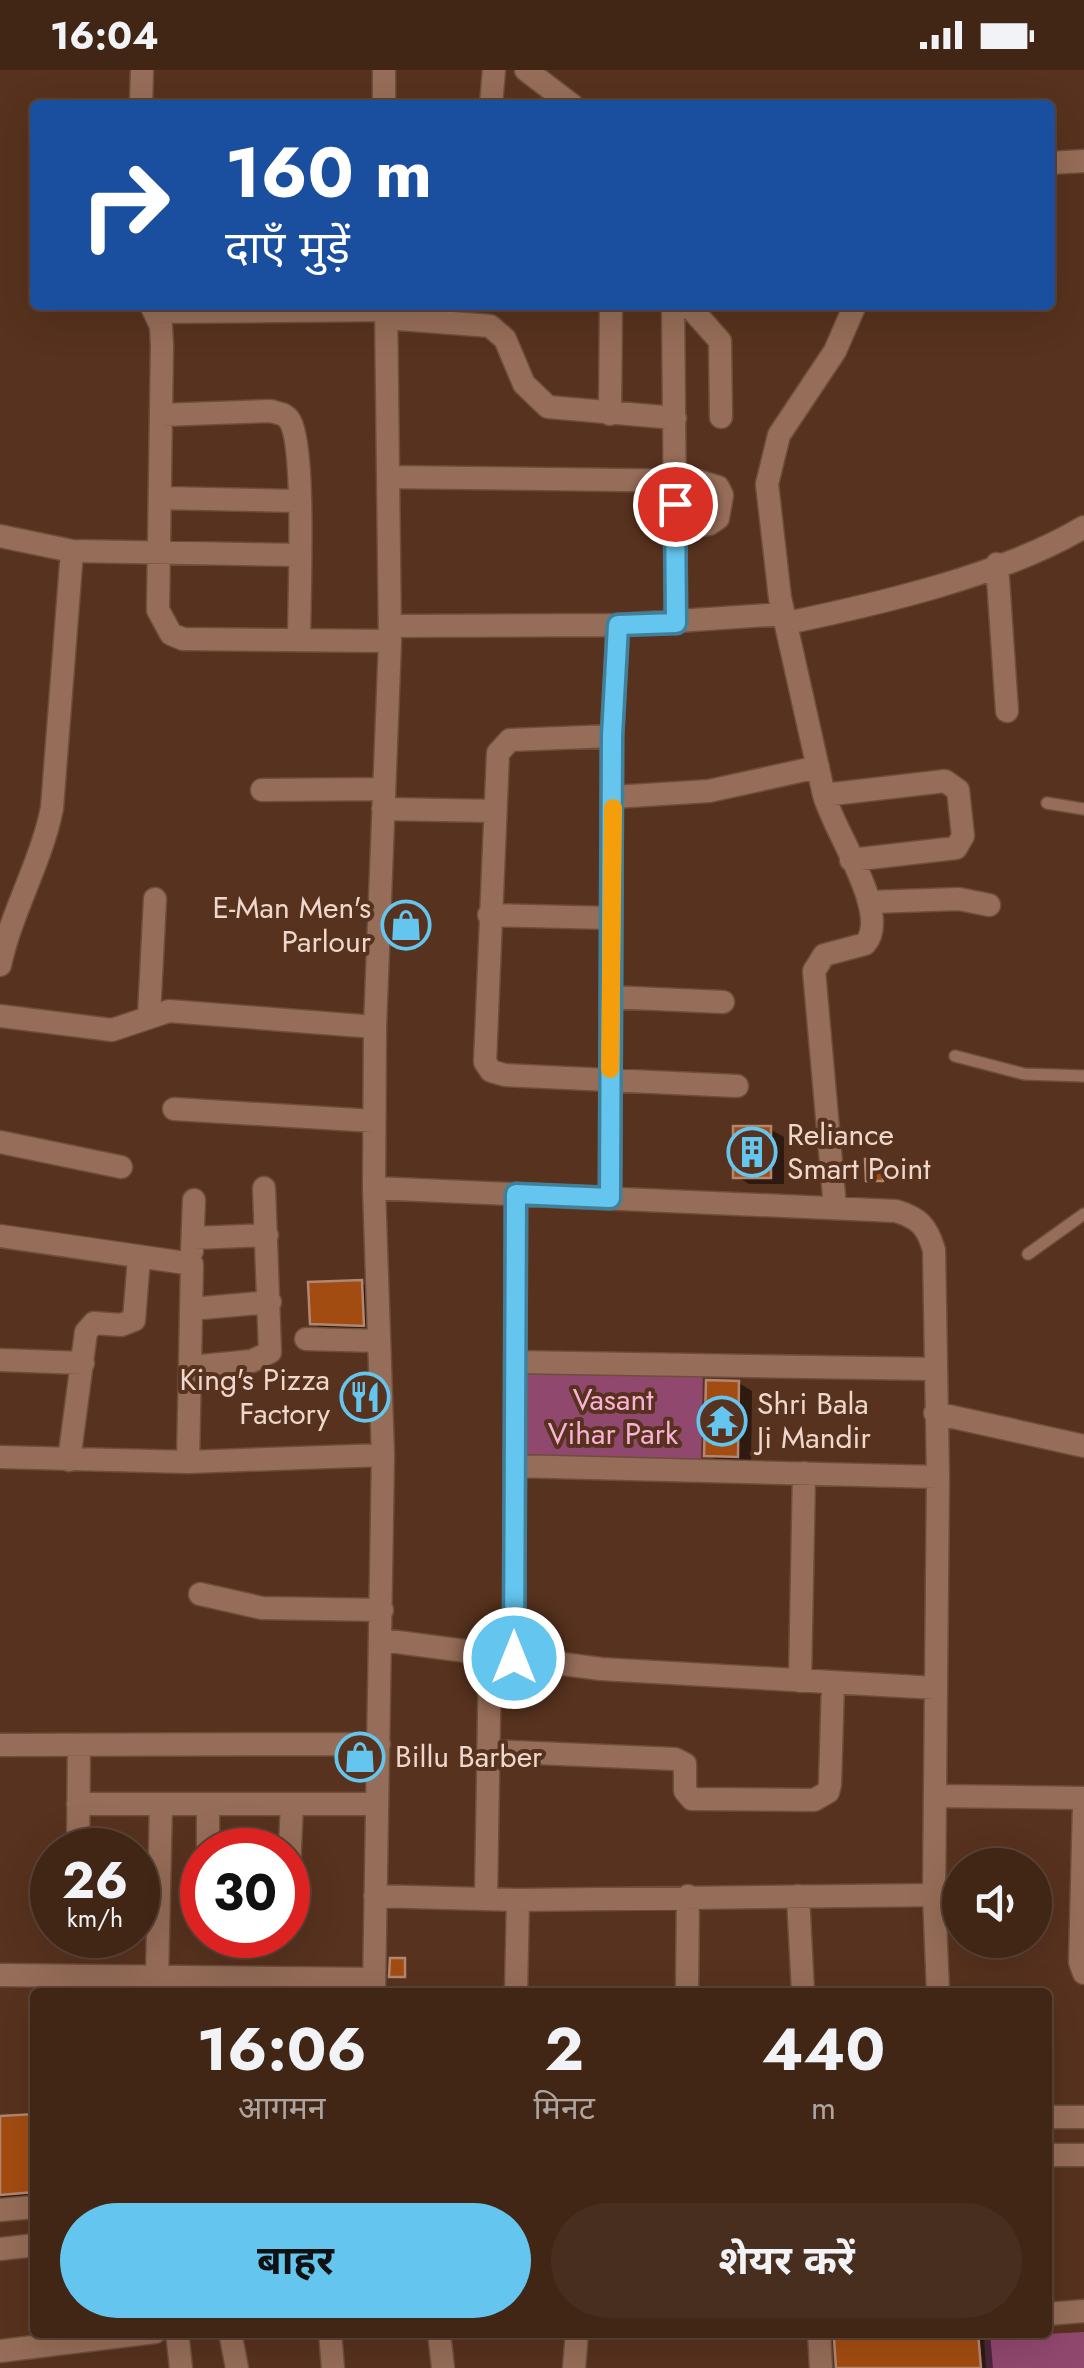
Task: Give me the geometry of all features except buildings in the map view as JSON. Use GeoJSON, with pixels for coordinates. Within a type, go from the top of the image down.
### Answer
{"type":"FeatureCollection","features":[{"type":"Feature","properties":{"kind":"street"},"geometry":{"type":"LineString","coordinates":[[141,100],[142,70]]}},
{"type":"Feature","properties":{"kind":"street"},"geometry":{"type":"LineString","coordinates":[[384,70],[384,100]]}},
{"type":"Feature","properties":{"kind":"street"},"geometry":{"type":"LineString","coordinates":[[491,100],[494,70]]}},
{"type":"Feature","properties":{"kind":"street"},"geometry":{"type":"LineString","coordinates":[[526,70],[565,100]]}},
{"type":"Feature","properties":{"kind":"street"},"geometry":{"type":"LineString","coordinates":[[1055,164],[1084,162]]}},
{"type":"Feature","properties":{"kind":"street"},"geometry":{"type":"LineString","coordinates":[[153,310],[162,346],[158,610],[171,634],[182,639],[300,640],[785,619],[880,602],[997,564],[1084,527]]}},
{"type":"Feature","properties":{"kind":"street"},"geometry":{"type":"LineString","coordinates":[[308,310],[386,311],[490,326],[505,338],[524,384],[538,400],[556,410],[674,418]]}},
{"type":"Feature","properties":{"kind":"street"},"geometry":{"type":"LineString","coordinates":[[610,414],[611,310]]}},
{"type":"Feature","properties":{"kind":"street"},"geometry":{"type":"LineString","coordinates":[[673,310],[676,623]]}},
{"type":"Feature","properties":{"kind":"street"},"geometry":{"type":"LineString","coordinates":[[692,310],[720,342],[721,418]]}},
{"type":"Feature","properties":{"kind":"street"},"geometry":{"type":"LineString","coordinates":[[835,1206],[814,971],[824,956],[871,938],[874,929],[870,902],[832,824],[824,795],[769,527],[771,460],[779,435],[835,351],[853,310]]}},
{"type":"Feature","properties":{"kind":"street"},"geometry":{"type":"LineString","coordinates":[[0,1975],[373,1986],[384,1455],[374,1120],[390,634],[386,311]]}},
{"type":"Feature","properties":{"kind":"street"},"geometry":{"type":"LineString","coordinates":[[161,414],[284,414],[294,432],[300,640]]}},
{"type":"Feature","properties":{"kind":"street"},"geometry":{"type":"LineString","coordinates":[[388,477],[710,482],[722,495],[718,518],[710,524],[676,528]]}},
{"type":"Feature","properties":{"kind":"street"},"geometry":{"type":"LineString","coordinates":[[160,498],[298,501]]}},
{"type":"Feature","properties":{"kind":"street"},"geometry":{"type":"LineString","coordinates":[[0,536],[72,552],[298,555]]}},
{"type":"Feature","properties":{"kind":"street"},"geometry":{"type":"LineString","coordinates":[[0,965],[12,920],[45,843],[52,808],[72,552]]}},
{"type":"Feature","properties":{"kind":"street"},"geometry":{"type":"LineString","coordinates":[[997,564],[1007,712]]}},
{"type":"Feature","properties":{"kind":"street"},"geometry":{"type":"LineString","coordinates":[[610,1198],[612,736],[618,625]]}},
{"type":"Feature","properties":{"kind":"street"},"geometry":{"type":"LineString","coordinates":[[612,736],[510,740],[503,744],[497,763],[485,1062],[491,1071],[505,1076],[737,1086]]}},
{"type":"Feature","properties":{"kind":"street"},"geometry":{"type":"LineString","coordinates":[[614,798],[708,791],[818,767]]}},
{"type":"Feature","properties":{"kind":"street"},"geometry":{"type":"LineString","coordinates":[[824,795],[945,781],[958,790],[963,836],[956,848],[851,860]]}},
{"type":"Feature","properties":{"kind":"street"},"geometry":{"type":"LineString","coordinates":[[262,790],[495,811]]}},
{"type":"Feature","properties":{"kind":"street"},"geometry":{"type":"LineString","coordinates":[[149,1015],[155,899]]}},
{"type":"Feature","properties":{"kind":"street"},"geometry":{"type":"LineString","coordinates":[[870,902],[959,899],[989,905]]}},
{"type":"Feature","properties":{"kind":"street"},"geometry":{"type":"LineString","coordinates":[[489,915],[611,918]]}},
{"type":"Feature","properties":{"kind":"street"},"geometry":{"type":"LineString","coordinates":[[611,997],[723,1002]]}},
{"type":"Feature","properties":{"kind":"street"},"geometry":{"type":"LineString","coordinates":[[0,1016],[112,1030],[169,1011],[375,1026]]}},
{"type":"Feature","properties":{"kind":"street"},"geometry":{"type":"LineString","coordinates":[[174,1108],[374,1120]]}},
{"type":"Feature","properties":{"kind":"street"},"geometry":{"type":"LineString","coordinates":[[0,1142],[121,1167]]}},
{"type":"Feature","properties":{"kind":"street"},"geometry":{"type":"LineString","coordinates":[[190,1368],[263,1357],[272,1340],[264,1188]]}},
{"type":"Feature","properties":{"kind":"street"},"geometry":{"type":"LineString","coordinates":[[374,1188],[835,1206],[896,1211],[916,1217],[928,1231],[934,1250],[938,1477],[934,1895],[938,1988]]}},
{"type":"Feature","properties":{"kind":"street"},"geometry":{"type":"LineString","coordinates":[[486,1897],[488,1751],[502,1656],[515,1466],[516,1194]]}},
{"type":"Feature","properties":{"kind":"street"},"geometry":{"type":"LineString","coordinates":[[188,1462],[194,1200]]}},
{"type":"Feature","properties":{"kind":"street"},"geometry":{"type":"LineString","coordinates":[[193,1238],[266,1235]]}},
{"type":"Feature","properties":{"kind":"street"},"geometry":{"type":"LineString","coordinates":[[0,1236],[192,1264]]}},
{"type":"Feature","properties":{"kind":"street"},"geometry":{"type":"LineString","coordinates":[[69,1460],[90,1325],[122,1326],[134,1320],[139,1258]]}},
{"type":"Feature","properties":{"kind":"street"},"geometry":{"type":"LineString","coordinates":[[191,1309],[270,1302]]}},
{"type":"Feature","properties":{"kind":"street"},"geometry":{"type":"LineString","coordinates":[[306,1339],[380,1340]]}},
{"type":"Feature","properties":{"kind":"street"},"geometry":{"type":"LineString","coordinates":[[0,1360],[83,1363]]}},
{"type":"Feature","properties":{"kind":"street"},"geometry":{"type":"LineString","coordinates":[[516,1362],[934,1369]]}},
{"type":"Feature","properties":{"kind":"street"},"geometry":{"type":"LineString","coordinates":[[935,1413],[1084,1446]]}},
{"type":"Feature","properties":{"kind":"street"},"geometry":{"type":"LineString","coordinates":[[0,1457],[188,1462],[384,1455]]}},
{"type":"Feature","properties":{"kind":"street"},"geometry":{"type":"LineString","coordinates":[[515,1466],[938,1477]]}},
{"type":"Feature","properties":{"kind":"street"},"geometry":{"type":"LineString","coordinates":[[800,1680],[804,1473]]}},
{"type":"Feature","properties":{"kind":"street"},"geometry":{"type":"LineString","coordinates":[[200,1594],[262,1608],[382,1610]]}},
{"type":"Feature","properties":{"kind":"street"},"geometry":{"type":"LineString","coordinates":[[382,1640],[602,1669],[936,1688]]}},
{"type":"Feature","properties":{"kind":"street"},"geometry":{"type":"LineString","coordinates":[[488,1751],[675,1759],[684,1764],[685,1791],[692,1800],[814,1800],[828,1792],[830,1784],[833,1682]]}},
{"type":"Feature","properties":{"kind":"street"},"geometry":{"type":"LineString","coordinates":[[0,1745],[379,1744]]}},
{"type":"Feature","properties":{"kind":"street"},"geometry":{"type":"LineString","coordinates":[[78,1828],[79,1745]]}},
{"type":"Feature","properties":{"kind":"street"},"geometry":{"type":"LineString","coordinates":[[935,1796],[1084,1798]]}},
{"type":"Feature","properties":{"kind":"street"},"geometry":{"type":"LineString","coordinates":[[78,1804],[377,1804]]}},
{"type":"Feature","properties":{"kind":"street"},"geometry":{"type":"LineString","coordinates":[[158,1828],[161,1804]]}},
{"type":"Feature","properties":{"kind":"street"},"geometry":{"type":"LineString","coordinates":[[208,1804],[208,1828]]}},
{"type":"Feature","properties":{"kind":"street"},"geometry":{"type":"LineString","coordinates":[[291,1828],[292,1804]]}},
{"type":"Feature","properties":{"kind":"street"},"geometry":{"type":"LineString","coordinates":[[1084,1806],[1080,1962],[1084,1973]]}},
{"type":"Feature","properties":{"kind":"street"},"geometry":{"type":"LineString","coordinates":[[375,1896],[518,1900],[934,1895]]}},
{"type":"Feature","properties":{"kind":"street"},"geometry":{"type":"LineString","coordinates":[[688,1896],[688,1988]]}},
{"type":"Feature","properties":{"kind":"street"},"geometry":{"type":"LineString","coordinates":[[798,1896],[802,1988]]}},
{"type":"Feature","properties":{"kind":"street"},"geometry":{"type":"LineString","coordinates":[[516,1988],[518,1900]]}},
{"type":"Feature","properties":{"kind":"street"},"geometry":{"type":"LineString","coordinates":[[155,1958],[157,1977]]}},
{"type":"Feature","properties":{"kind":"street"},"geometry":{"type":"LineString","coordinates":[[1052,2117],[1084,2117]]}},
{"type":"Feature","properties":{"kind":"street"},"geometry":{"type":"LineString","coordinates":[[1052,2156],[1084,2155]]}},
{"type":"Feature","properties":{"kind":"street"},"geometry":{"type":"LineString","coordinates":[[0,2210],[30,2207]]}},
{"type":"Feature","properties":{"kind":"street"},"geometry":{"type":"LineString","coordinates":[[0,2249],[30,2246]]}},
{"type":"Feature","properties":{"kind":"street"},"geometry":{"type":"LineString","coordinates":[[1052,2314],[1084,2310]]}},
{"type":"Feature","properties":{"kind":"street"},"geometry":{"type":"LineString","coordinates":[[0,2351],[49,2357],[130,2338]]}},
{"type":"Feature","properties":{"kind":"street"},"geometry":{"type":"LineString","coordinates":[[178,2338],[180,2368]]}},
{"type":"Feature","properties":{"kind":"street"},"geometry":{"type":"LineString","coordinates":[[231,2338],[236,2368]]}},
{"type":"Feature","properties":{"kind":"street"},"geometry":{"type":"LineString","coordinates":[[330,2338],[333,2368]]}},
{"type":"Feature","properties":{"kind":"street"},"geometry":{"type":"LineString","coordinates":[[440,2338],[444,2368]]}},
{"type":"Feature","properties":{"kind":"street"},"geometry":{"type":"LineString","coordinates":[[574,2368],[577,2338]]}},
{"type":"Feature","properties":{"kind":"street"},"geometry":{"type":"LineString","coordinates":[[819,2338],[821,2368]]}},
{"type":"Feature","properties":{"kind":"lane"},"geometry":{"type":"LineString","coordinates":[[1046,803],[1084,809]]}},
{"type":"Feature","properties":{"kind":"lane"},"geometry":{"type":"LineString","coordinates":[[956,1056],[1024,1074],[1084,1076]]}},
{"type":"Feature","properties":{"kind":"lane"},"geometry":{"type":"LineString","coordinates":[[1028,1254],[1084,1214]]}},
{"type":"Feature","properties":{"kind":"green space","name":"Vasant Vihar Park"},"geometry":{"type":"Polygon","coordinates":[[[526,1370],[703,1374],[701,1464],[524,1460],[526,1370]]]}},
{"type":"Feature","properties":{"kind":"green space"},"geometry":{"type":"Polygon","coordinates":[[[1084,2332],[1084,2368],[986,2368],[984,2338],[1052,2338],[1052,2334],[1084,2332]]]}},
{"type":"Feature","properties":{"kind":"slow traffic"},"geometry":{"type":"LineString","coordinates":[[610,1069],[613,808]]}},
{"type":"Feature","properties":{"kind":"place","name":"E-Man Men's Parlour"},"geometry":{"type":"Point","coordinates":[406,925]}},
{"type":"Feature","properties":{"kind":"place","name":"Reliance Smart Point"},"geometry":{"type":"Point","coordinates":[752,1152]}},
{"type":"Feature","properties":{"kind":"place","name":"King's Pizza Factory"},"geometry":{"type":"Point","coordinates":[365,1397]}},
{"type":"Feature","properties":{"kind":"place","name":"Shri Bala Ji Mandir"},"geometry":{"type":"Point","coordinates":[722,1421]}},
{"type":"Feature","properties":{"kind":"place","name":"Billu Barber"},"geometry":{"type":"Point","coordinates":[360,1757]}},
{"type":"Feature","properties":{"kind":"route"},"geometry":{"type":"LineString","coordinates":[[514,1658],[516,1194],[610,1198],[612,736],[618,625],[676,623],[675,504]]}}]}
